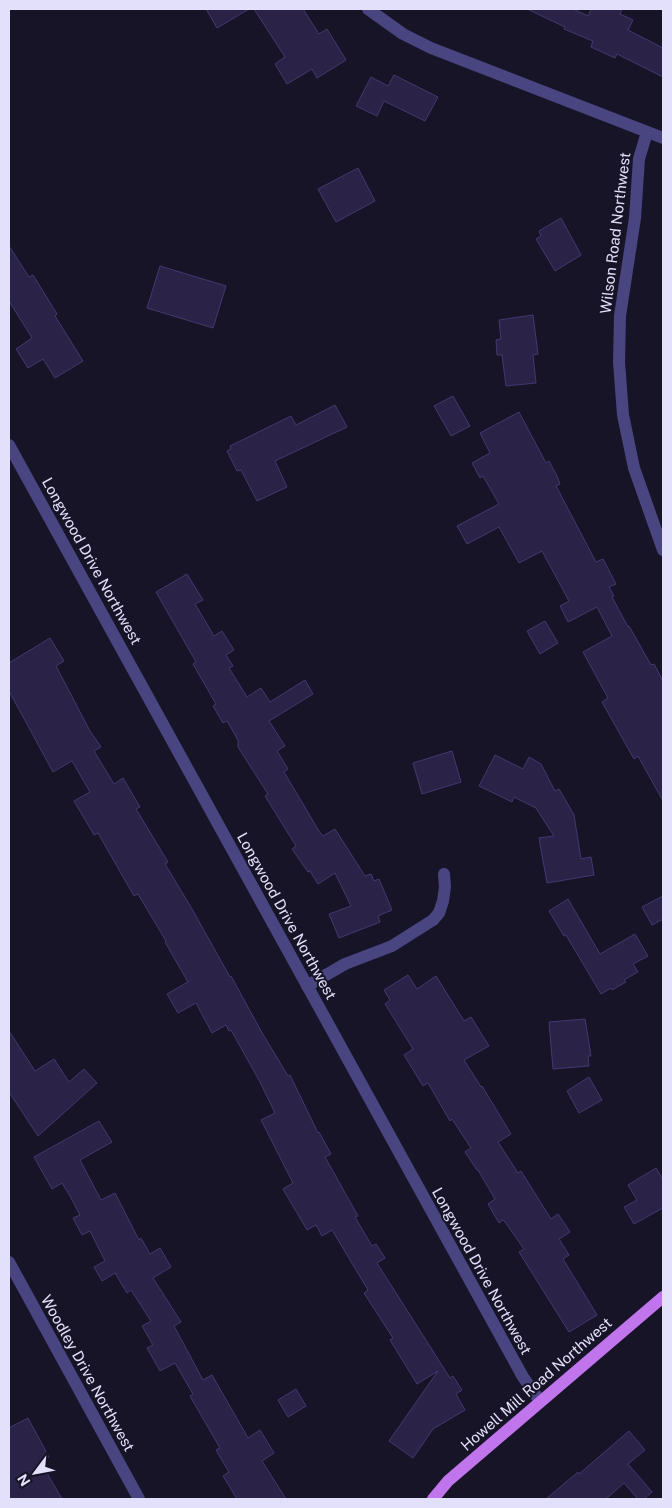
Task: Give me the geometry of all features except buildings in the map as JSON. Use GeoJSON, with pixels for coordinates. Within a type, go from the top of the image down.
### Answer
{"type":"FeatureCollection","features":[{"type":"Feature","properties":{"kind":"main road","name":"Howell Mill Road Northwest"},"geometry":{"type":"LineString","coordinates":[[433,1499],[448,1481],[661,1300]]}},
{"type":"Feature","properties":{"kind":"street"},"geometry":{"type":"LineString","coordinates":[[368,9],[403,34],[431,48],[663,138]]}},
{"type":"Feature","properties":{"kind":"street","name":"Wilson Road Northwest"},"geometry":{"type":"LineString","coordinates":[[647,132],[639,159],[635,218],[620,316],[619,362],[623,415],[634,468],[663,550]]}},
{"type":"Feature","properties":{"kind":"street","name":"Longwood Drive Northwest"},"geometry":{"type":"LineString","coordinates":[[9,444],[523,1377],[540,1401]]}},
{"type":"Feature","properties":{"kind":"street"},"geometry":{"type":"LineString","coordinates":[[307,986],[345,964],[392,946],[432,920],[439,913],[443,901],[444,874]]}},
{"type":"Feature","properties":{"kind":"street","name":"Woodley Drive Northwest"},"geometry":{"type":"LineString","coordinates":[[9,1262],[139,1499]]}}]}
